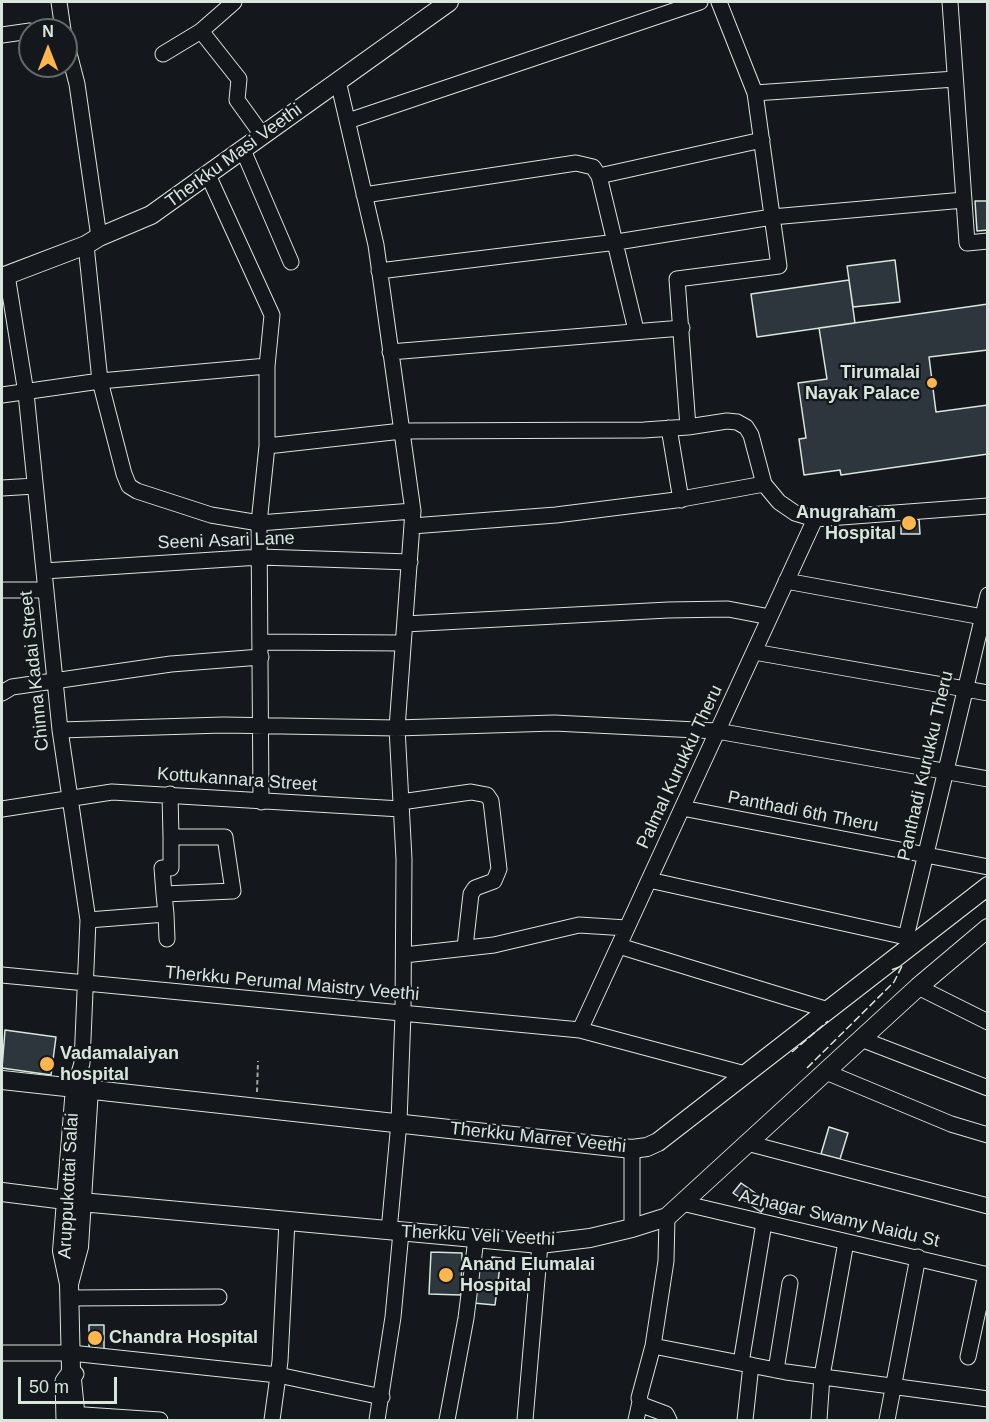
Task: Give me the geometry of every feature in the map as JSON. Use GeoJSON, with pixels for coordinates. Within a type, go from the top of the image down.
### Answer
{"type":"FeatureCollection","features":[{"type":"Feature","properties":{"kind":"main road","name":"Therkku Masi Veethi"},"geometry":{"type":"LineString","coordinates":[[4,276],[151,215],[448,2]]}},
{"type":"Feature","properties":{"kind":"main road","name":"Therkku Marret Veethi"},"geometry":{"type":"LineString","coordinates":[[2,1080],[632,1149],[658,1142],[828,1010],[909,941],[987,886]]}},
{"type":"Feature","properties":{"kind":"main road","name":"Therkku Veli Veethi"},"geometry":{"type":"LineString","coordinates":[[2,1192],[73,1201],[540,1244],[590,1238],[632,1228],[667,1216],[918,987],[987,928]]}},
{"type":"Feature","properties":{"kind":"main road","name":"Aruppukottai Salai"},"geometry":{"type":"LineString","coordinates":[[82,1088],[73,1201],[79,1247],[70,1291],[72,1370],[82,1419]]}},
{"type":"Feature","properties":{"kind":"street"},"geometry":{"type":"LineString","coordinates":[[59,2],[62,18]]}},
{"type":"Feature","properties":{"kind":"street"},"geometry":{"type":"LineString","coordinates":[[163,54],[201,31],[234,2]]}},
{"type":"Feature","properties":{"kind":"street"},"geometry":{"type":"LineString","coordinates":[[348,121],[700,2]]}},
{"type":"Feature","properties":{"kind":"street"},"geometry":{"type":"LineString","coordinates":[[688,427],[677,279],[779,266],[755,93],[719,2]]}},
{"type":"Feature","properties":{"kind":"street"},"geometry":{"type":"LineString","coordinates":[[950,2],[967,243],[987,241]]}},
{"type":"Feature","properties":{"kind":"street"},"geometry":{"type":"LineString","coordinates":[[201,31],[239,79],[237,100],[263,136]]}},
{"type":"Feature","properties":{"kind":"street"},"geometry":{"type":"LineString","coordinates":[[2,35],[18,33]]}},
{"type":"Feature","properties":{"kind":"street"},"geometry":{"type":"LineString","coordinates":[[75,78],[92,241],[100,381],[129,486],[137,491],[211,515],[259,523],[556,515],[681,500],[764,484]]}},
{"type":"Feature","properties":{"kind":"street"},"geometry":{"type":"LineString","coordinates":[[755,93],[955,79]]}},
{"type":"Feature","properties":{"kind":"street"},"geometry":{"type":"LineString","coordinates":[[338,81],[379,271],[413,518],[398,728],[404,1014],[395,1232],[382,1397],[377,1420]]}},
{"type":"Feature","properties":{"kind":"street"},"geometry":{"type":"LineString","coordinates":[[599,176],[762,140]]}},
{"type":"Feature","properties":{"kind":"street"},"geometry":{"type":"LineString","coordinates":[[243,150],[291,262]]}},
{"type":"Feature","properties":{"kind":"street"},"geometry":{"type":"LineString","coordinates":[[364,195],[576,163],[593,167],[599,176],[617,242],[636,330]]}},
{"type":"Feature","properties":{"kind":"street"},"geometry":{"type":"LineString","coordinates":[[208,175],[272,315],[267,366],[267,446],[259,523],[261,802]]}},
{"type":"Feature","properties":{"kind":"street"},"geometry":{"type":"LineString","coordinates":[[379,271],[617,242],[772,217],[964,200]]}},
{"type":"Feature","properties":{"kind":"street","name":"Chinna Kadai Street"},"geometry":{"type":"LineString","coordinates":[[4,276],[26,393],[60,730],[88,920],[82,1088]]}},
{"type":"Feature","properties":{"kind":"street"},"geometry":{"type":"LineString","coordinates":[[390,352],[682,328]]}},
{"type":"Feature","properties":{"kind":"street"},"geometry":{"type":"LineString","coordinates":[[2,395],[100,381],[267,366]]}},
{"type":"Feature","properties":{"kind":"street"},"geometry":{"type":"LineString","coordinates":[[267,446],[402,431],[669,428],[727,421],[737,422],[752,435],[764,484],[779,502],[795,513],[815,519],[987,506]]}},
{"type":"Feature","properties":{"kind":"street"},"geometry":{"type":"LineString","coordinates":[[669,428],[681,500]]}},
{"type":"Feature","properties":{"kind":"street"},"geometry":{"type":"LineString","coordinates":[[2,488],[35,486]]}},
{"type":"Feature","properties":{"kind":"street","name":"Palmal Kurukku Theru"},"geometry":{"type":"LineString","coordinates":[[580,1030],[815,519]]}},
{"type":"Feature","properties":{"kind":"street","name":"Seeni Asari Lane"},"geometry":{"type":"LineString","coordinates":[[44,570],[260,557],[410,562]]}},
{"type":"Feature","properties":{"kind":"street"},"geometry":{"type":"LineString","coordinates":[[786,581],[985,617]]}},
{"type":"Feature","properties":{"kind":"street"},"geometry":{"type":"LineString","coordinates":[[2,590],[46,590]]}},
{"type":"Feature","properties":{"kind":"street","name":"Panthadi Kurukku Theru"},"geometry":{"type":"LineString","coordinates":[[909,941],[925,857],[964,689],[985,617],[987,595]]}},
{"type":"Feature","properties":{"kind":"street"},"geometry":{"type":"LineString","coordinates":[[405,624],[728,609],[770,617]]}},
{"type":"Feature","properties":{"kind":"street"},"geometry":{"type":"LineString","coordinates":[[2,693],[12,687],[56,683],[261,650],[403,643]]}},
{"type":"Feature","properties":{"kind":"street"},"geometry":{"type":"LineString","coordinates":[[754,652],[987,693]]}},
{"type":"Feature","properties":{"kind":"street"},"geometry":{"type":"LineString","coordinates":[[60,730],[259,726],[398,728],[554,723],[717,730],[987,778]]}},
{"type":"Feature","properties":{"kind":"street","name":"Kottukannara Street"},"geometry":{"type":"LineString","coordinates":[[2,809],[21,808],[70,797],[112,792],[170,794],[261,802],[401,806],[471,792],[487,795],[491,801],[499,869],[494,881],[475,888],[471,894],[465,947]]}},
{"type":"Feature","properties":{"kind":"street"},"geometry":{"type":"LineString","coordinates":[[167,939],[162,868],[171,868],[170,794]]}},
{"type":"Feature","properties":{"kind":"street","name":"Panthadi 6th Theru"},"geometry":{"type":"LineString","coordinates":[[682,808],[925,857],[987,867]]}},
{"type":"Feature","properties":{"kind":"street"},"geometry":{"type":"LineString","coordinates":[[164,894],[233,891],[225,837],[171,837]]}},
{"type":"Feature","properties":{"kind":"street"},"geometry":{"type":"LineString","coordinates":[[649,880],[909,941]]}},
{"type":"Feature","properties":{"kind":"street"},"geometry":{"type":"LineString","coordinates":[[88,920],[166,914]]}},
{"type":"Feature","properties":{"kind":"street"},"geometry":{"type":"LineString","coordinates":[[404,955],[494,945],[579,925],[627,928]]}},
{"type":"Feature","properties":{"kind":"street"},"geometry":{"type":"LineString","coordinates":[[618,946],[828,1010]]}},
{"type":"Feature","properties":{"kind":"street","name":"Therkku Perumal Maistry Veethi"},"geometry":{"type":"LineString","coordinates":[[2,975],[580,1030],[745,1074]]}},
{"type":"Feature","properties":{"kind":"street"},"geometry":{"type":"LineString","coordinates":[[918,987],[987,1022]]}},
{"type":"Feature","properties":{"kind":"street"},"geometry":{"type":"LineString","coordinates":[[861,1039],[987,1088]]}},
{"type":"Feature","properties":{"kind":"street"},"geometry":{"type":"LineString","coordinates":[[826,1071],[951,1124],[987,1135]]}},
{"type":"Feature","properties":{"kind":"street"},"geometry":{"type":"LineString","coordinates":[[747,1143],[987,1206]]}},
{"type":"Feature","properties":{"kind":"street"},"geometry":{"type":"LineString","coordinates":[[632,1149],[632,1228]]}},
{"type":"Feature","properties":{"kind":"street","name":"Azhagar Swamy Naidu St"},"geometry":{"type":"LineString","coordinates":[[682,1203],[986,1274]]}},
{"type":"Feature","properties":{"kind":"street"},"geometry":{"type":"LineString","coordinates":[[636,1420],[640,1394],[653,1346],[666,1261],[667,1216]]}},
{"type":"Feature","properties":{"kind":"street"},"geometry":{"type":"LineString","coordinates":[[272,1420],[278,1375],[287,1221]]}},
{"type":"Feature","properties":{"kind":"street"},"geometry":{"type":"LineString","coordinates":[[745,1420],[746,1364],[764,1223]]}},
{"type":"Feature","properties":{"kind":"street"},"geometry":{"type":"LineString","coordinates":[[447,1420],[466,1318],[476,1239]]}},
{"type":"Feature","properties":{"kind":"street"},"geometry":{"type":"LineString","coordinates":[[819,1420],[822,1376],[846,1242]]}},
{"type":"Feature","properties":{"kind":"street"},"geometry":{"type":"LineString","coordinates":[[525,1420],[540,1244]]}},
{"type":"Feature","properties":{"kind":"street"},"geometry":{"type":"LineString","coordinates":[[887,1420],[918,1257]]}},
{"type":"Feature","properties":{"kind":"street"},"geometry":{"type":"LineString","coordinates":[[968,1357],[986,1274]]}},
{"type":"Feature","properties":{"kind":"street"},"geometry":{"type":"LineString","coordinates":[[776,1370],[790,1283]]}},
{"type":"Feature","properties":{"kind":"street"},"geometry":{"type":"LineString","coordinates":[[70,1291],[219,1297]]}},
{"type":"Feature","properties":{"kind":"street"},"geometry":{"type":"LineString","coordinates":[[653,1346],[776,1370],[987,1399]]}},
{"type":"Feature","properties":{"kind":"street"},"geometry":{"type":"LineString","coordinates":[[2,1353],[72,1370],[278,1375],[382,1397]]}},
{"type":"Feature","properties":{"kind":"street"},"geometry":{"type":"LineString","coordinates":[[64,1420],[63,1381],[72,1370]]}},
{"type":"Feature","properties":{"kind":"street"},"geometry":{"type":"LineString","coordinates":[[640,1402],[666,1414],[669,1420]]}},
{"type":"Feature","properties":{"kind":"street"},"geometry":{"type":"LineString","coordinates":[[82,1419],[160,1420]]}},
{"type":"Feature","properties":{"kind":"path"},"geometry":{"type":"LineString","coordinates":[[256,1107],[258,1061]]}},
{"type":"Feature","properties":{"kind":"building"},"geometry":{"type":"Polygon","coordinates":[[[975,201],[988,201],[988,230],[977,231],[975,201]]]}},
{"type":"Feature","properties":{"kind":"building"},"geometry":{"type":"Polygon","coordinates":[[[895,260],[900,302],[853,307],[847,266],[895,260]]]}},
{"type":"Feature","properties":{"kind":"building"},"geometry":{"type":"Polygon","coordinates":[[[849,280],[855,323],[757,337],[751,294],[849,280]]]}},
{"type":"Feature","properties":{"kind":"building"},"geometry":{"type":"Polygon","coordinates":[[[988,304],[988,350],[929,357],[936,412],[988,405],[988,454],[841,475],[840,470],[804,475],[799,439],[806,438],[798,383],[827,379],[819,328],[988,304]]]}},
{"type":"Feature","properties":{"kind":"building"},"geometry":{"type":"Polygon","coordinates":[[[901,519],[919,519],[920,534],[901,534],[901,519]]]}},
{"type":"Feature","properties":{"kind":"building"},"geometry":{"type":"Polygon","coordinates":[[[5,1030],[56,1037],[51,1075],[2,1068],[5,1030]]]}},
{"type":"Feature","properties":{"kind":"building"},"geometry":{"type":"Polygon","coordinates":[[[829,1127],[848,1133],[840,1159],[821,1154],[829,1127]]]}},
{"type":"Feature","properties":{"kind":"building"},"geometry":{"type":"Polygon","coordinates":[[[741,1183],[768,1202],[761,1212],[733,1193],[741,1183]]]}},
{"type":"Feature","properties":{"kind":"building"},"geometry":{"type":"Polygon","coordinates":[[[431,1252],[462,1253],[461,1295],[429,1294],[431,1252]]]}},
{"type":"Feature","properties":{"kind":"building"},"geometry":{"type":"Polygon","coordinates":[[[492,1257],[501,1258],[495,1305],[473,1303],[478,1261],[492,1262],[492,1257]]]}},
{"type":"Feature","properties":{"kind":"building"},"geometry":{"type":"Polygon","coordinates":[[[89,1325],[104,1325],[104,1349],[89,1349],[89,1325]]]}},
{"type":"Feature","properties":{"kind":"fence"},"geometry":{"type":"LineString","coordinates":[[807,1068],[894,982],[902,966],[891,970]]}},
{"type":"Feature","properties":{"kind":"fence"},"geometry":{"type":"LineString","coordinates":[[792,1052],[828,1021]]}},
{"type":"Feature","properties":{"kind":"place","name":"Tirumalai Nayak Palace"},"geometry":{"type":"Point","coordinates":[932,383]}},
{"type":"Feature","properties":{"kind":"place","name":"Anugraham Hospital"},"geometry":{"type":"Point","coordinates":[909,523]}},
{"type":"Feature","properties":{"kind":"place","name":"Vadamalaiyan hospital"},"geometry":{"type":"Point","coordinates":[47,1064]}},
{"type":"Feature","properties":{"kind":"place","name":"Anand Elumalai Hospital"},"geometry":{"type":"Point","coordinates":[446,1275]}},
{"type":"Feature","properties":{"kind":"place","name":"Chandra Hospital"},"geometry":{"type":"Point","coordinates":[95,1338]}}]}
